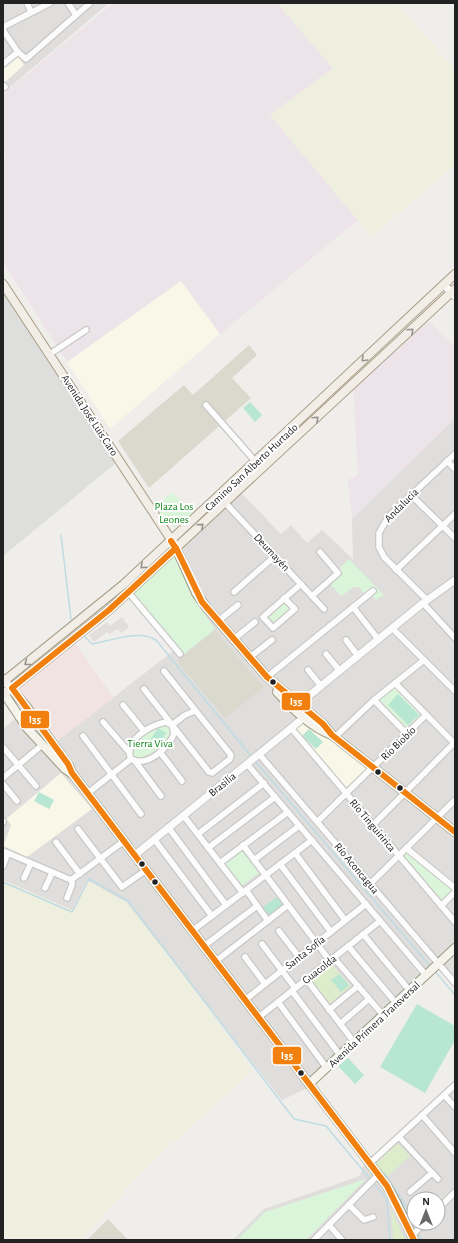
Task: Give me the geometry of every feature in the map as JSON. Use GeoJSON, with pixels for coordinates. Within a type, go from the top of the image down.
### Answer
{"type":"FeatureCollection","features":[{"type":"Feature","properties":{"kind":"main road","name":"Camino San Alberto Hurtado"},"geometry":{"type":"LineString","coordinates":[[4,681],[103,602],[172,540],[455,274]]}},
{"type":"Feature","properties":{"kind":"main road","name":"Avenida José Luis Caro"},"geometry":{"type":"LineString","coordinates":[[3,284],[176,548]]}},
{"type":"Feature","properties":{"kind":"main road","name":"Camino San Alberto Hurtado"},"geometry":{"type":"LineString","coordinates":[[4,694],[129,593],[454,293]]}},
{"type":"Feature","properties":{"kind":"main road"},"geometry":{"type":"LineString","coordinates":[[273,445],[280,453]]}},
{"type":"Feature","properties":{"kind":"main road"},"geometry":{"type":"LineString","coordinates":[[176,548],[196,593],[218,621],[296,706],[321,730],[333,736],[455,832]]}},
{"type":"Feature","properties":{"kind":"main road"},"geometry":{"type":"LineString","coordinates":[[4,681],[12,688],[68,764],[72,773],[259,1017],[369,1164],[374,1180],[396,1202],[415,1234]]}},
{"type":"Feature","properties":{"kind":"main road"},"geometry":{"type":"LineString","coordinates":[[4,694],[27,728],[65,769],[72,773]]}},
{"type":"Feature","properties":{"kind":"main road","name":"Avenida Primera Transversal"},"geometry":{"type":"LineString","coordinates":[[309,1084],[455,948]]}},
{"type":"Feature","properties":{"kind":"street"},"geometry":{"type":"LineString","coordinates":[[27,3],[31,12]]}},
{"type":"Feature","properties":{"kind":"street"},"geometry":{"type":"LineString","coordinates":[[3,27],[50,3]]}},
{"type":"Feature","properties":{"kind":"street"},"geometry":{"type":"LineString","coordinates":[[68,3],[76,15]]}},
{"type":"Feature","properties":{"kind":"street"},"geometry":{"type":"LineString","coordinates":[[3,30],[18,52],[25,59],[90,3]]}},
{"type":"Feature","properties":{"kind":"street"},"geometry":{"type":"LineString","coordinates":[[3,64],[18,52]]}},
{"type":"Feature","properties":{"kind":"street"},"geometry":{"type":"LineString","coordinates":[[444,285],[454,293]]}},
{"type":"Feature","properties":{"kind":"street"},"geometry":{"type":"LineString","coordinates":[[50,354],[86,330]]}},
{"type":"Feature","properties":{"kind":"street"},"geometry":{"type":"LineString","coordinates":[[206,406],[255,463],[262,469]]}},
{"type":"Feature","properties":{"kind":"street","name":"Andalucía"},"geometry":{"type":"LineString","coordinates":[[455,454],[385,520],[379,533],[380,551],[455,638]]}},
{"type":"Feature","properties":{"kind":"street"},"geometry":{"type":"LineString","coordinates":[[447,461],[455,469]]}},
{"type":"Feature","properties":{"kind":"street"},"geometry":{"type":"LineString","coordinates":[[411,495],[455,538]]}},
{"type":"Feature","properties":{"kind":"street","name":"Deumayén"},"geometry":{"type":"LineString","coordinates":[[219,496],[324,609]]}},
{"type":"Feature","properties":{"kind":"street"},"geometry":{"type":"LineString","coordinates":[[396,570],[455,514]]}},
{"type":"Feature","properties":{"kind":"street"},"geometry":{"type":"LineString","coordinates":[[312,596],[338,572],[320,552]]}},
{"type":"Feature","properties":{"kind":"street"},"geometry":{"type":"LineString","coordinates":[[234,592],[275,556]]}},
{"type":"Feature","properties":{"kind":"street"},"geometry":{"type":"LineString","coordinates":[[296,706],[378,639],[455,580]]}},
{"type":"Feature","properties":{"kind":"street"},"geometry":{"type":"LineString","coordinates":[[284,598],[295,609],[273,628],[264,617],[284,598],[301,584]]}},
{"type":"Feature","properties":{"kind":"street"},"geometry":{"type":"LineString","coordinates":[[267,676],[372,591]]}},
{"type":"Feature","properties":{"kind":"street"},"geometry":{"type":"LineString","coordinates":[[129,593],[180,654]]}},
{"type":"Feature","properties":{"kind":"street"},"geometry":{"type":"LineString","coordinates":[[218,621],[238,605]]}},
{"type":"Feature","properties":{"kind":"street"},"geometry":{"type":"LineString","coordinates":[[353,607],[378,639]]}},
{"type":"Feature","properties":{"kind":"street"},"geometry":{"type":"LineString","coordinates":[[234,639],[255,622]]}},
{"type":"Feature","properties":{"kind":"street"},"geometry":{"type":"LineString","coordinates":[[392,628],[455,691]]}},
{"type":"Feature","properties":{"kind":"street"},"geometry":{"type":"LineString","coordinates":[[250,657],[272,640]]}},
{"type":"Feature","properties":{"kind":"street"},"geometry":{"type":"LineString","coordinates":[[346,640],[358,656]]}},
{"type":"Feature","properties":{"kind":"street"},"geometry":{"type":"LineString","coordinates":[[326,654],[340,671]]}},
{"type":"Feature","properties":{"kind":"street"},"geometry":{"type":"LineString","coordinates":[[333,736],[374,700],[424,660]]}},
{"type":"Feature","properties":{"kind":"street"},"geometry":{"type":"LineString","coordinates":[[308,670],[321,686]]}},
{"type":"Feature","properties":{"kind":"street"},"geometry":{"type":"LineString","coordinates":[[144,689],[212,773],[230,759],[231,755],[164,671]]}},
{"type":"Feature","properties":{"kind":"street"},"geometry":{"type":"LineString","coordinates":[[373,825],[455,743],[395,683]]}},
{"type":"Feature","properties":{"kind":"street"},"geometry":{"type":"LineString","coordinates":[[374,700],[407,734]]}},
{"type":"Feature","properties":{"kind":"street"},"geometry":{"type":"LineString","coordinates":[[123,705],[144,732]]}},
{"type":"Feature","properties":{"kind":"street"},"geometry":{"type":"LineString","coordinates":[[172,725],[184,715],[190,705]]}},
{"type":"Feature","properties":{"kind":"street"},"geometry":{"type":"LineString","coordinates":[[184,715],[195,711]]}},
{"type":"Feature","properties":{"kind":"street","name":"Brasilia"},"geometry":{"type":"LineString","coordinates":[[134,855],[307,715]]}},
{"type":"Feature","properties":{"kind":"street","name":"Río Biobío"},"geometry":{"type":"LineString","coordinates":[[318,821],[426,715]]}},
{"type":"Feature","properties":{"kind":"street"},"geometry":{"type":"LineString","coordinates":[[103,722],[129,752],[133,760],[161,796]]}},
{"type":"Feature","properties":{"kind":"street"},"geometry":{"type":"LineString","coordinates":[[88,794],[111,775],[133,760],[145,760],[160,752],[172,737],[174,730],[172,725],[169,722],[162,723],[144,732],[134,741],[129,752]]}},
{"type":"Feature","properties":{"kind":"street","name":"Río Tinguiririca"},"geometry":{"type":"LineString","coordinates":[[291,728],[455,922]]}},
{"type":"Feature","properties":{"kind":"street"},"geometry":{"type":"LineString","coordinates":[[82,736],[141,814]]}},
{"type":"Feature","properties":{"kind":"street"},"geometry":{"type":"LineString","coordinates":[[3,778],[42,745]]}},
{"type":"Feature","properties":{"kind":"street"},"geometry":{"type":"LineString","coordinates":[[3,747],[36,786]]}},
{"type":"Feature","properties":{"kind":"street"},"geometry":{"type":"LineString","coordinates":[[160,752],[182,781]]}},
{"type":"Feature","properties":{"kind":"street","name":"Río Aconcagua"},"geometry":{"type":"LineString","coordinates":[[258,754],[318,821],[370,884],[433,969]]}},
{"type":"Feature","properties":{"kind":"street","name":"Río Aconcagua"},"geometry":{"type":"LineString","coordinates":[[249,762],[264,784],[380,921],[433,969],[455,983]]}},
{"type":"Feature","properties":{"kind":"street"},"geometry":{"type":"LineString","coordinates":[[3,784],[17,801]]}},
{"type":"Feature","properties":{"kind":"street"},"geometry":{"type":"LineString","coordinates":[[198,834],[264,784]]}},
{"type":"Feature","properties":{"kind":"street"},"geometry":{"type":"LineString","coordinates":[[208,848],[275,797]]}},
{"type":"Feature","properties":{"kind":"street"},"geometry":{"type":"LineString","coordinates":[[370,884],[455,800]]}},
{"type":"Feature","properties":{"kind":"street"},"geometry":{"type":"LineString","coordinates":[[220,863],[288,812]]}},
{"type":"Feature","properties":{"kind":"street"},"geometry":{"type":"LineString","coordinates":[[183,815],[268,921]]}},
{"type":"Feature","properties":{"kind":"street"},"geometry":{"type":"LineString","coordinates":[[254,860],[299,826]]}},
{"type":"Feature","properties":{"kind":"street"},"geometry":{"type":"LineString","coordinates":[[168,828],[226,905]]}},
{"type":"Feature","properties":{"kind":"street"},"geometry":{"type":"LineString","coordinates":[[78,829],[122,887],[146,870]]}},
{"type":"Feature","properties":{"kind":"street"},"geometry":{"type":"LineString","coordinates":[[154,839],[212,916]]}},
{"type":"Feature","properties":{"kind":"street"},"geometry":{"type":"LineString","coordinates":[[192,931],[312,840]]}},
{"type":"Feature","properties":{"kind":"street"},"geometry":{"type":"LineString","coordinates":[[3,866],[6,852],[66,879],[72,880],[124,841]]}},
{"type":"Feature","properties":{"kind":"street"},"geometry":{"type":"LineString","coordinates":[[56,842],[80,874]]}},
{"type":"Feature","properties":{"kind":"street"},"geometry":{"type":"LineString","coordinates":[[243,846],[316,943],[358,986],[383,1016]]}},
{"type":"Feature","properties":{"kind":"street"},"geometry":{"type":"LineString","coordinates":[[406,848],[455,888]]}},
{"type":"Feature","properties":{"kind":"street"},"geometry":{"type":"LineString","coordinates":[[294,853],[345,920]]}},
{"type":"Feature","properties":{"kind":"street"},"geometry":{"type":"LineString","coordinates":[[24,878],[31,863]]}},
{"type":"Feature","properties":{"kind":"street"},"geometry":{"type":"LineString","coordinates":[[280,864],[331,932]]}},
{"type":"Feature","properties":{"kind":"street"},"geometry":{"type":"LineString","coordinates":[[45,888],[52,873]]}},
{"type":"Feature","properties":{"kind":"street"},"geometry":{"type":"LineString","coordinates":[[66,898],[72,885],[72,880]]}},
{"type":"Feature","properties":{"kind":"street"},"geometry":{"type":"LineString","coordinates":[[441,906],[455,892]]}},
{"type":"Feature","properties":{"kind":"street","name":"Santa Sofía"},"geometry":{"type":"LineString","coordinates":[[245,1000],[366,904]]}},
{"type":"Feature","properties":{"kind":"street"},"geometry":{"type":"LineString","coordinates":[[216,961],[288,905]]}},
{"type":"Feature","properties":{"kind":"street"},"geometry":{"type":"LineString","coordinates":[[204,946],[257,906]]}},
{"type":"Feature","properties":{"kind":"street","name":"Guacolda"},"geometry":{"type":"LineString","coordinates":[[259,1017],[380,921]]}},
{"type":"Feature","properties":{"kind":"street"},"geometry":{"type":"LineString","coordinates":[[279,931],[299,957]]}},
{"type":"Feature","properties":{"kind":"street"},"geometry":{"type":"LineString","coordinates":[[363,934],[410,991]]}},
{"type":"Feature","properties":{"kind":"street"},"geometry":{"type":"LineString","coordinates":[[262,944],[282,970],[294,990],[340,1055]]}},
{"type":"Feature","properties":{"kind":"street"},"geometry":{"type":"LineString","coordinates":[[348,946],[396,1003]]}},
{"type":"Feature","properties":{"kind":"street"},"geometry":{"type":"LineString","coordinates":[[245,957],[265,984]]}},
{"type":"Feature","properties":{"kind":"street"},"geometry":{"type":"LineString","coordinates":[[306,979],[354,1042]]}},
{"type":"Feature","properties":{"kind":"street"},"geometry":{"type":"LineString","coordinates":[[329,1010],[358,986]]}},
{"type":"Feature","properties":{"kind":"street"},"geometry":{"type":"LineString","coordinates":[[340,1024],[369,999]]}},
{"type":"Feature","properties":{"kind":"street"},"geometry":{"type":"LineString","coordinates":[[278,1002],[326,1067]]}},
{"type":"Feature","properties":{"kind":"street"},"geometry":{"type":"LineString","coordinates":[[369,1164],[455,1085]]}},
{"type":"Feature","properties":{"kind":"street"},"geometry":{"type":"LineString","coordinates":[[444,1095],[455,1106]]}},
{"type":"Feature","properties":{"kind":"street"},"geometry":{"type":"LineString","coordinates":[[422,1115],[455,1152]]}},
{"type":"Feature","properties":{"kind":"street"},"geometry":{"type":"LineString","coordinates":[[399,1136],[438,1179]]}},
{"type":"Feature","properties":{"kind":"street"},"geometry":{"type":"LineString","coordinates":[[411,1191],[432,1173]]}},
{"type":"Feature","properties":{"kind":"street"},"geometry":{"type":"LineString","coordinates":[[314,1240],[374,1180]]}},
{"type":"Feature","properties":{"kind":"street"},"geometry":{"type":"LineString","coordinates":[[446,1201],[455,1192]]}},
{"type":"Feature","properties":{"kind":"street"},"geometry":{"type":"LineString","coordinates":[[349,1205],[364,1220],[373,1217]]}},
{"type":"Feature","properties":{"kind":"street"},"geometry":{"type":"LineString","coordinates":[[329,1225],[342,1240]]}},
{"type":"Feature","properties":{"kind":"shaded area"},"geometry":{"type":"Polygon","coordinates":[[[3,3],[109,3],[3,93],[3,3]]]}},
{"type":"Feature","properties":{"kind":"shaded area"},"geometry":{"type":"Polygon","coordinates":[[[113,3],[277,3],[333,68],[270,115],[358,220],[220,334],[181,281],[67,362],[3,262],[3,159],[6,157],[3,152],[3,94],[113,3]]]}},
{"type":"Feature","properties":{"kind":"shaded area"},"geometry":{"type":"Polygon","coordinates":[[[18,57],[24,65],[5,82],[3,79],[3,69],[18,57]]]}},
{"type":"Feature","properties":{"kind":"shaded area"},"geometry":{"type":"Polygon","coordinates":[[[181,281],[220,334],[110,429],[67,362],[181,281]]]}},
{"type":"Feature","properties":{"kind":"shaded area"},"geometry":{"type":"Polygon","coordinates":[[[3,288],[117,462],[3,556],[3,288]]]}},
{"type":"Feature","properties":{"kind":"shaded area"},"geometry":{"type":"Polygon","coordinates":[[[428,320],[455,348],[455,418],[352,519],[348,480],[358,475],[353,387],[428,320]]]}},
{"type":"Feature","properties":{"kind":"shaded area"},"geometry":{"type":"Polygon","coordinates":[[[249,345],[257,355],[232,378],[251,398],[149,488],[118,441],[184,385],[193,395],[249,345]]]}},
{"type":"Feature","properties":{"kind":"shaded area"},"geometry":{"type":"Polygon","coordinates":[[[455,418],[455,987],[440,969],[435,969],[314,1085],[282,1100],[126,902],[72,910],[3,880],[3,729],[29,707],[56,742],[177,648],[133,594],[241,493],[281,534],[291,525],[307,543],[322,530],[353,559],[352,519],[455,418]]]}},
{"type":"Feature","properties":{"kind":"shaded area"},"geometry":{"type":"Polygon","coordinates":[[[196,547],[221,574],[205,585],[190,552],[196,547]]]}},
{"type":"Feature","properties":{"kind":"shaded area"},"geometry":{"type":"Polygon","coordinates":[[[122,617],[129,627],[121,633],[117,629],[110,634],[107,632],[94,642],[89,635],[107,622],[110,626],[122,617]]]}},
{"type":"Feature","properties":{"kind":"shaded area"},"geometry":{"type":"Polygon","coordinates":[[[214,630],[264,687],[225,718],[177,661],[214,630]]]}},
{"type":"Feature","properties":{"kind":"shaded area"},"geometry":{"type":"Polygon","coordinates":[[[74,642],[114,698],[56,742],[16,689],[74,642]]]}},
{"type":"Feature","properties":{"kind":"shaded area"},"geometry":{"type":"Polygon","coordinates":[[[305,720],[367,769],[346,790],[292,729],[305,720]]]}},
{"type":"Feature","properties":{"kind":"shaded area"},"geometry":{"type":"Polygon","coordinates":[[[61,773],[92,809],[27,857],[3,846],[11,825],[6,819],[61,773]]]}},
{"type":"Feature","properties":{"kind":"shaded area"},"geometry":{"type":"Polygon","coordinates":[[[455,1081],[455,1240],[233,1240],[264,1209],[360,1176],[363,1166],[455,1081]]]}},
{"type":"Feature","properties":{"kind":"shaded area"},"geometry":{"type":"Polygon","coordinates":[[[108,1219],[128,1240],[87,1240],[108,1219]]]}},
{"type":"Feature","properties":{"kind":"green space"},"geometry":{"type":"Polygon","coordinates":[[[277,3],[396,3],[455,69],[455,165],[370,238],[358,220],[270,115],[333,68],[277,3]]]}},
{"type":"Feature","properties":{"kind":"green space"},"geometry":{"type":"Polygon","coordinates":[[[250,402],[262,415],[255,422],[243,408],[250,402]]]}},
{"type":"Feature","properties":{"kind":"green space","name":"Plaza Los Leones"},"geometry":{"type":"Polygon","coordinates":[[[172,492],[192,513],[175,527],[163,519],[157,505],[172,492]]]}},
{"type":"Feature","properties":{"kind":"green space"},"geometry":{"type":"Polygon","coordinates":[[[174,556],[193,598],[215,629],[183,655],[133,594],[174,556]]]}},
{"type":"Feature","properties":{"kind":"green space"},"geometry":{"type":"Polygon","coordinates":[[[349,559],[384,595],[376,600],[369,592],[365,595],[359,587],[354,587],[341,596],[329,583],[342,573],[339,569],[349,559]]]}},
{"type":"Feature","properties":{"kind":"green space"},"geometry":{"type":"Polygon","coordinates":[[[285,601],[292,608],[272,626],[265,619],[285,601]]]}},
{"type":"Feature","properties":{"kind":"green space"},"geometry":{"type":"Polygon","coordinates":[[[395,686],[421,714],[405,729],[379,701],[395,686]]]}},
{"type":"Feature","properties":{"kind":"green space"},"geometry":{"type":"Polygon","coordinates":[[[398,694],[419,715],[408,725],[388,705],[398,694]]]}},
{"type":"Feature","properties":{"kind":"green space","name":"Tierra Viva"},"geometry":{"type":"Polygon","coordinates":[[[165,724],[169,725],[171,734],[161,748],[152,755],[146,757],[134,757],[132,748],[139,739],[151,730],[165,724]]]}},
{"type":"Feature","properties":{"kind":"green space"},"geometry":{"type":"Polygon","coordinates":[[[158,728],[166,733],[157,748],[149,742],[158,728]]]}},
{"type":"Feature","properties":{"kind":"green space"},"geometry":{"type":"Polygon","coordinates":[[[309,729],[323,742],[316,749],[302,736],[309,729]]]}},
{"type":"Feature","properties":{"kind":"green space"},"geometry":{"type":"Polygon","coordinates":[[[39,792],[54,800],[49,809],[34,801],[39,792]]]}},
{"type":"Feature","properties":{"kind":"green space"},"geometry":{"type":"Polygon","coordinates":[[[242,851],[259,873],[241,886],[225,863],[242,851]]]}},
{"type":"Feature","properties":{"kind":"green space"},"geometry":{"type":"Polygon","coordinates":[[[408,852],[454,890],[440,902],[403,857],[408,852]]]}},
{"type":"Feature","properties":{"kind":"green space"},"geometry":{"type":"Polygon","coordinates":[[[3,880],[72,910],[87,880],[126,902],[177,966],[253,1071],[165,1150],[131,1184],[81,1240],[9,1240],[3,1233],[3,880]]]}},
{"type":"Feature","properties":{"kind":"green space"},"geometry":{"type":"Polygon","coordinates":[[[277,897],[283,906],[270,916],[263,907],[277,897]]]}},
{"type":"Feature","properties":{"kind":"green space"},"geometry":{"type":"Polygon","coordinates":[[[331,964],[351,986],[329,1004],[310,980],[331,964]]]}},
{"type":"Feature","properties":{"kind":"green space"},"geometry":{"type":"Polygon","coordinates":[[[339,974],[349,985],[341,992],[331,980],[339,974]]]}},
{"type":"Feature","properties":{"kind":"green space"},"geometry":{"type":"Polygon","coordinates":[[[417,1004],[455,1026],[455,1040],[425,1093],[380,1067],[417,1004]]]}},
{"type":"Feature","properties":{"kind":"green space"},"geometry":{"type":"Polygon","coordinates":[[[348,1058],[364,1075],[355,1084],[338,1066],[348,1058]]]}},
{"type":"Feature","properties":{"kind":"green space"},"geometry":{"type":"Polygon","coordinates":[[[397,1142],[410,1156],[385,1179],[373,1165],[397,1142]]]}},
{"type":"Feature","properties":{"kind":"green space"},"geometry":{"type":"Polygon","coordinates":[[[366,1179],[306,1240],[237,1240],[265,1212],[366,1179]]]}},
{"type":"Feature","properties":{"kind":"green space"},"geometry":{"type":"Polygon","coordinates":[[[391,1208],[405,1240],[393,1240],[391,1208]]]}},
{"type":"Feature","properties":{"kind":"waterway"},"geometry":{"type":"LineString","coordinates":[[61,535],[71,619]]}},
{"type":"Feature","properties":{"kind":"waterway"},"geometry":{"type":"LineString","coordinates":[[84,636],[92,644],[133,636],[149,637],[156,640],[251,756]]}},
{"type":"Feature","properties":{"kind":"waterway"},"geometry":{"type":"LineString","coordinates":[[255,761],[430,966]]}},
{"type":"Feature","properties":{"kind":"waterway"},"geometry":{"type":"LineString","coordinates":[[3,882],[72,912],[89,879],[128,901],[294,1119],[326,1126],[371,1180]]}},
{"type":"Feature","properties":{"kind":"waterway"},"geometry":{"type":"LineString","coordinates":[[434,970],[455,995]]}},
{"type":"Feature","properties":{"kind":"waterway"},"geometry":{"type":"LineString","coordinates":[[384,1173],[406,1207]]}},
{"type":"Feature","properties":{"kind":"waterway"},"geometry":{"type":"LineString","coordinates":[[374,1183],[387,1199],[390,1240]]}},
{"type":"Feature","properties":{"kind":"waterway"},"geometry":{"type":"LineString","coordinates":[[418,1233],[421,1240]]}},
{"type":"Feature","properties":{"kind":"transit line","name":"I35"},"geometry":{"type":"LineString","coordinates":[[171,541],[177,550],[202,602],[267,677],[323,724],[332,735],[455,832]]}},
{"type":"Feature","properties":{"kind":"transit line","name":"I35"},"geometry":{"type":"LineString","coordinates":[[176,548],[109,610],[12,688],[68,764],[72,773],[387,1186],[414,1240]]}}]}
